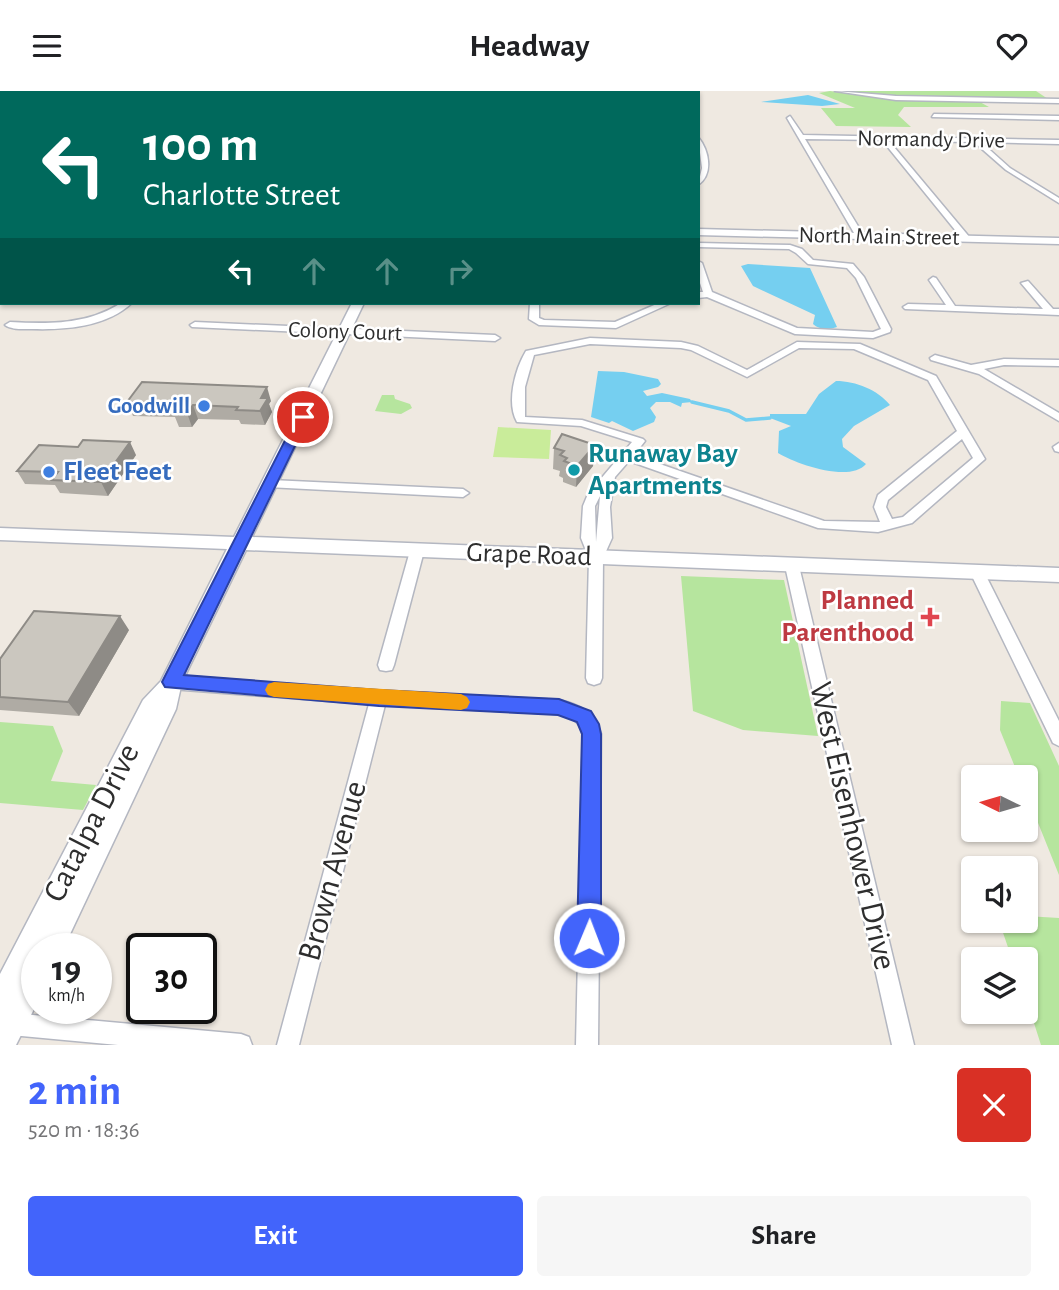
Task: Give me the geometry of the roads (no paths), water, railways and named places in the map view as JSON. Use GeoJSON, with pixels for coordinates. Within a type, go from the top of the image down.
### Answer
{"type":"FeatureCollection","features":[{"type":"Feature","properties":{"kind":"main road","name":"North Main Street"},"geometry":{"type":"LineString","coordinates":[[700,232],[1059,241]]}},
{"type":"Feature","properties":{"kind":"main road","name":"Catalpa Drive"},"geometry":{"type":"LineString","coordinates":[[56,933],[165,709],[172,682],[357,305]]}},
{"type":"Feature","properties":{"kind":"main road","name":"Grape Road"},"geometry":{"type":"LineString","coordinates":[[0,534],[1059,575]]}},
{"type":"Feature","properties":{"kind":"main road","name":"Catalpa Drive"},"geometry":{"type":"LineString","coordinates":[[3,1024],[151,707],[172,682]]}},
{"type":"Feature","properties":{"kind":"main road"},"geometry":{"type":"LineString","coordinates":[[3,1024],[21,996]]}},
{"type":"Feature","properties":{"kind":"street"},"geometry":{"type":"LineString","coordinates":[[838,91],[896,98],[1059,101]]}},
{"type":"Feature","properties":{"kind":"street"},"geometry":{"type":"LineString","coordinates":[[985,99],[993,105]]}},
{"type":"Feature","properties":{"kind":"street"},"geometry":{"type":"LineString","coordinates":[[1001,111],[1009,117]]}},
{"type":"Feature","properties":{"kind":"street"},"geometry":{"type":"LineString","coordinates":[[934,116],[1059,118]]}},
{"type":"Feature","properties":{"kind":"street"},"geometry":{"type":"LineString","coordinates":[[790,118],[860,236]]}},
{"type":"Feature","properties":{"kind":"street","name":"Normandy Drive"},"geometry":{"type":"LineString","coordinates":[[802,137],[1055,142]]}},
{"type":"Feature","properties":{"kind":"street"},"geometry":{"type":"LineString","coordinates":[[884,139],[967,239]]}},
{"type":"Feature","properties":{"kind":"street"},"geometry":{"type":"LineString","coordinates":[[975,140],[1007,169],[1059,201]]}},
{"type":"Feature","properties":{"kind":"street"},"geometry":{"type":"LineString","coordinates":[[1055,142],[1059,148]]}},
{"type":"Feature","properties":{"kind":"street"},"geometry":{"type":"LineString","coordinates":[[700,147],[706,171],[700,180]]}},
{"type":"Feature","properties":{"kind":"street"},"geometry":{"type":"LineString","coordinates":[[700,245],[790,247],[811,262],[850,266],[860,277],[887,328],[885,332],[863,335],[795,331],[703,294],[700,275]]}},
{"type":"Feature","properties":{"kind":"street"},"geometry":{"type":"LineString","coordinates":[[933,281],[953,309]]}},
{"type":"Feature","properties":{"kind":"street"},"geometry":{"type":"LineString","coordinates":[[1025,283],[1055,312]]}},
{"type":"Feature","properties":{"kind":"street"},"geometry":{"type":"LineString","coordinates":[[10,325],[57,326],[81,323],[109,314],[124,305]]}},
{"type":"Feature","properties":{"kind":"street"},"geometry":{"type":"LineString","coordinates":[[535,305],[533,316],[537,321],[609,326],[623,323],[662,305]]}},
{"type":"Feature","properties":{"kind":"street"},"geometry":{"type":"LineString","coordinates":[[908,307],[1055,312]]}},
{"type":"Feature","properties":{"kind":"street","name":"Colony Court"},"geometry":{"type":"LineString","coordinates":[[195,325],[495,338]]}},
{"type":"Feature","properties":{"kind":"street"},"geometry":{"type":"LineString","coordinates":[[594,678],[596,558],[605,538],[604,507],[612,473],[626,456],[639,441],[582,423],[530,422],[517,416],[524,363],[530,353],[590,341],[681,345],[694,348],[747,374],[797,345],[856,346],[932,378],[979,459],[907,520],[889,526],[823,525],[626,456]]}},
{"type":"Feature","properties":{"kind":"street"},"geometry":{"type":"LineString","coordinates":[[935,358],[973,368],[1059,418]]}},
{"type":"Feature","properties":{"kind":"street"},"geometry":{"type":"LineString","coordinates":[[973,368],[1004,362],[1059,363]]}},
{"type":"Feature","properties":{"kind":"street"},"geometry":{"type":"LineString","coordinates":[[889,526],[880,507],[882,498],[963,432]]}},
{"type":"Feature","properties":{"kind":"street"},"geometry":{"type":"LineString","coordinates":[[271,484],[463,493]]}},
{"type":"Feature","properties":{"kind":"street"},"geometry":{"type":"LineString","coordinates":[[386,665],[416,551]]}},
{"type":"Feature","properties":{"kind":"street","name":"West Eisenhower Drive"},"geometry":{"type":"LineString","coordinates":[[792,566],[903,1045]]}},
{"type":"Feature","properties":{"kind":"street"},"geometry":{"type":"LineString","coordinates":[[977,572],[1059,738]]}},
{"type":"Feature","properties":{"kind":"street"},"geometry":{"type":"LineString","coordinates":[[172,682],[379,698],[559,707],[577,712],[586,718],[592,734],[587,1045]]}},
{"type":"Feature","properties":{"kind":"street","name":"Brown Avenue"},"geometry":{"type":"LineString","coordinates":[[288,1045],[379,698]]}},
{"type":"Feature","properties":{"kind":"street"},"geometry":{"type":"LineString","coordinates":[[3,1024],[242,1045]]}},
{"type":"Feature","properties":{"kind":"water"},"geometry":{"type":"Polygon","coordinates":[[[808,95],[840,104],[822,106],[761,102],[808,95]]]}},
{"type":"Feature","properties":{"kind":"water"},"geometry":{"type":"Polygon","coordinates":[[[748,264],[810,268],[837,327],[818,327],[813,324],[815,315],[753,286],[741,266],[748,264]]]}},
{"type":"Feature","properties":{"kind":"water"},"geometry":{"type":"Polygon","coordinates":[[[598,371],[624,372],[658,379],[661,384],[658,387],[643,391],[647,396],[662,393],[690,399],[692,402],[682,403],[681,407],[670,402],[656,402],[650,408],[656,417],[654,422],[633,431],[612,421],[609,423],[591,417],[598,371]]]}},
{"type":"Feature","properties":{"kind":"water"},"geometry":{"type":"Polygon","coordinates":[[[836,381],[866,387],[890,405],[854,426],[842,439],[843,447],[866,464],[848,472],[836,472],[797,462],[778,453],[779,431],[791,426],[770,418],[770,414],[806,414],[819,394],[836,381]]]}},
{"type":"Feature","properties":{"kind":"waterway"},"geometry":{"type":"LineString","coordinates":[[692,402],[729,411],[746,420],[770,418]]}},
{"type":"Feature","properties":{"kind":"place","name":"Goodwill"},"geometry":{"type":"Point","coordinates":[204,406]}},
{"type":"Feature","properties":{"kind":"place","name":"Runaway Bay Apartments"},"geometry":{"type":"Point","coordinates":[574,470]}},
{"type":"Feature","properties":{"kind":"place","name":"Fleet Feet"},"geometry":{"type":"Point","coordinates":[49,472]}},
{"type":"Feature","properties":{"kind":"place","name":"Planned Parenthood"},"geometry":{"type":"Point","coordinates":[930,617]}}]}
